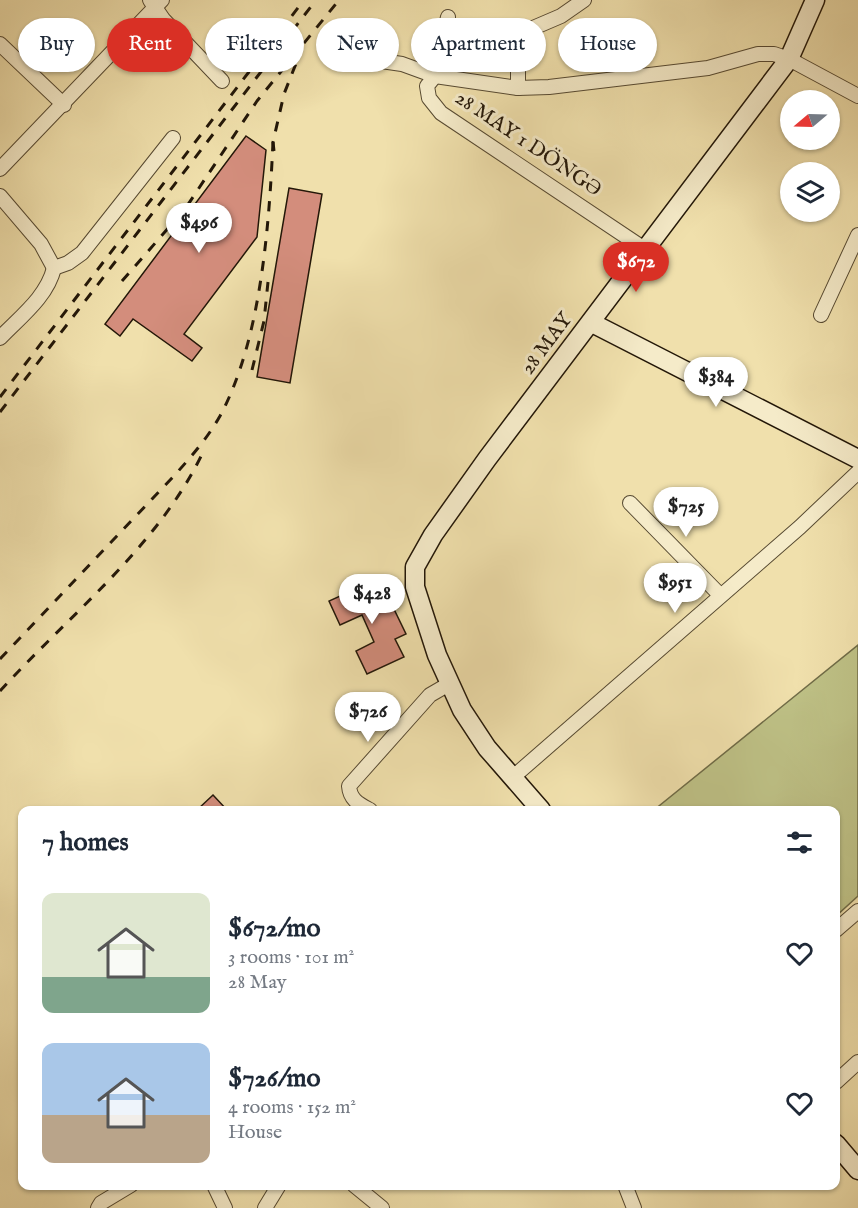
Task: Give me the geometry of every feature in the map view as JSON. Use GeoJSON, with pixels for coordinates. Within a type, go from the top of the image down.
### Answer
{"type":"FeatureCollection","features":[{"type":"Feature","properties":{"kind":"main road","name":"28 MAY"},"geometry":{"type":"LineString","coordinates":[[449,684],[415,587],[415,567],[427,545],[481,469],[789,59],[814,0]]}},
{"type":"Feature","properties":{"kind":"main road"},"geometry":{"type":"LineString","coordinates":[[592,323],[858,459]]}},
{"type":"Feature","properties":{"kind":"main road"},"geometry":{"type":"LineString","coordinates":[[449,684],[475,731],[537,806]]}},
{"type":"Feature","properties":{"kind":"main road"},"geometry":{"type":"LineString","coordinates":[[840,1148],[856,1163]]}},
{"type":"Feature","properties":{"kind":"street"},"geometry":{"type":"LineString","coordinates":[[518,88],[518,41],[526,31],[561,16],[584,0]]}},
{"type":"Feature","properties":{"kind":"street"},"geometry":{"type":"LineString","coordinates":[[0,169],[64,105],[156,2],[163,19],[222,81]]}},
{"type":"Feature","properties":{"kind":"street","name":"28 MAY 1 DÖNGƏ"},"geometry":{"type":"LineString","coordinates":[[448,17],[435,76],[428,86],[429,98],[441,112],[646,250]]}},
{"type":"Feature","properties":{"kind":"street"},"geometry":{"type":"LineString","coordinates":[[0,44],[64,105]]}},
{"type":"Feature","properties":{"kind":"street"},"geometry":{"type":"LineString","coordinates":[[399,64],[435,76],[518,88],[549,87],[708,68],[758,54],[789,59],[858,96]]}},
{"type":"Feature","properties":{"kind":"street"},"geometry":{"type":"LineString","coordinates":[[54,268],[68,263],[82,253],[173,138]]}},
{"type":"Feature","properties":{"kind":"street"},"geometry":{"type":"LineString","coordinates":[[0,196],[41,244],[54,268],[50,283],[43,293],[0,338]]}},
{"type":"Feature","properties":{"kind":"street"},"geometry":{"type":"LineString","coordinates":[[821,315],[858,235]]}},
{"type":"Feature","properties":{"kind":"street"},"geometry":{"type":"LineString","coordinates":[[512,778],[800,527],[858,472]]}},
{"type":"Feature","properties":{"kind":"street"},"geometry":{"type":"LineString","coordinates":[[630,503],[720,595]]}},
{"type":"Feature","properties":{"kind":"street"},"geometry":{"type":"LineString","coordinates":[[363,806],[349,794],[349,786],[430,695],[449,684]]}},
{"type":"Feature","properties":{"kind":"street"},"geometry":{"type":"LineString","coordinates":[[840,927],[858,911]]}},
{"type":"Feature","properties":{"kind":"street"},"geometry":{"type":"LineString","coordinates":[[840,1078],[858,1062]]}},
{"type":"Feature","properties":{"kind":"street"},"geometry":{"type":"LineString","coordinates":[[98,1208],[101,1203],[123,1190]]}},
{"type":"Feature","properties":{"kind":"street"},"geometry":{"type":"LineString","coordinates":[[216,1190],[225,1208]]}},
{"type":"Feature","properties":{"kind":"street"},"geometry":{"type":"LineString","coordinates":[[265,1208],[276,1190]]}},
{"type":"Feature","properties":{"kind":"street"},"geometry":{"type":"LineString","coordinates":[[365,1190],[382,1208]]}},
{"type":"Feature","properties":{"kind":"street"},"geometry":{"type":"LineString","coordinates":[[627,1190],[634,1208]]}},
{"type":"Feature","properties":{"kind":"green space"},"geometry":{"type":"Polygon","coordinates":[[[858,645],[858,896],[840,912],[840,806],[659,806],[858,645]]]}},
{"type":"Feature","properties":{"kind":"building"},"geometry":{"type":"Polygon","coordinates":[[[246,136],[266,150],[257,237],[184,334],[202,348],[192,361],[133,319],[120,336],[105,324],[246,136]]]}},
{"type":"Feature","properties":{"kind":"building"},"geometry":{"type":"Polygon","coordinates":[[[289,188],[322,194],[290,383],[257,377],[289,188]]]}},
{"type":"Feature","properties":{"kind":"building"},"geometry":{"type":"Polygon","coordinates":[[[371,582],[382,605],[390,601],[406,634],[395,639],[404,657],[367,674],[356,651],[374,642],[362,615],[340,625],[329,601],[371,582]]]}},
{"type":"Feature","properties":{"kind":"building"},"geometry":{"type":"Polygon","coordinates":[[[213,795],[223,806],[201,806],[213,795]]]}},
{"type":"Feature","properties":{"kind":"railway"},"geometry":{"type":"LineString","coordinates":[[0,397],[304,0]]}},
{"type":"Feature","properties":{"kind":"railway"},"geometry":{"type":"LineString","coordinates":[[0,412],[316,0]]}},
{"type":"Feature","properties":{"kind":"railway"},"geometry":{"type":"LineString","coordinates":[[122,281],[185,209],[257,101],[339,0]]}},
{"type":"Feature","properties":{"kind":"railway"},"geometry":{"type":"LineString","coordinates":[[274,151],[273,142],[284,94],[293,72]]}},
{"type":"Feature","properties":{"kind":"railway"},"geometry":{"type":"LineString","coordinates":[[0,659],[173,477],[204,440],[220,416],[234,386],[254,318],[269,210],[273,142]]}},
{"type":"Feature","properties":{"kind":"railway"},"geometry":{"type":"LineString","coordinates":[[252,370],[264,321],[268,282]]}},
{"type":"Feature","properties":{"kind":"railway"},"geometry":{"type":"LineString","coordinates":[[0,691],[138,548],[185,485],[204,450]]}}]}
